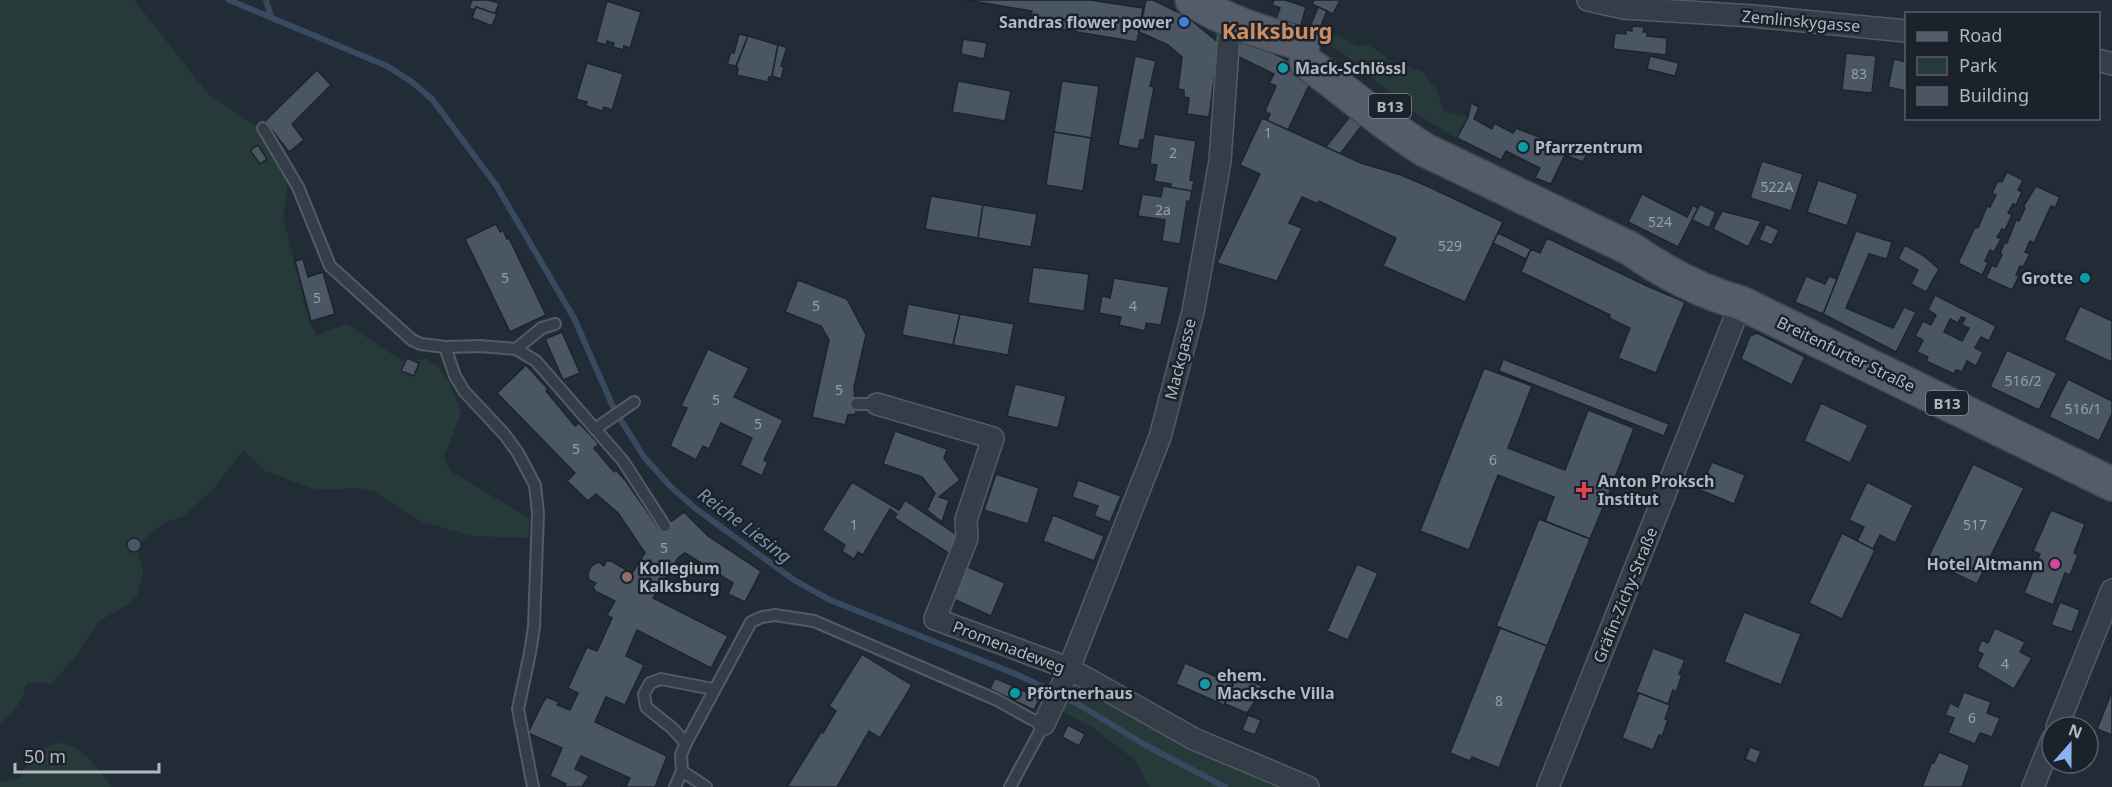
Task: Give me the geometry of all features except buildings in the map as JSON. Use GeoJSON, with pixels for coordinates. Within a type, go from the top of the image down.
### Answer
{"type":"FeatureCollection","features":[{"type":"Feature","properties":{"kind":"main road","name":"Breitenfurter Straße"},"geometry":{"type":"LineString","coordinates":[[1192,0],[1363,82],[1407,122],[1466,168],[1631,249],[1657,267],[1690,284],[1721,298],[1741,303],[2112,484]]}},
{"type":"Feature","properties":{"kind":"street","name":"Zemlinskygasse"},"geometry":{"type":"LineString","coordinates":[[1588,0],[1624,8],[1753,16],[1905,31]]}},
{"type":"Feature","properties":{"kind":"street","name":"Mackgasse"},"geometry":{"type":"LineString","coordinates":[[1048,715],[1160,437],[1192,312],[1244,26]]}},
{"type":"Feature","properties":{"kind":"street","name":"Gräfin-Zichy-Straße"},"geometry":{"type":"LineString","coordinates":[[1548,787],[1741,303]]}},
{"type":"Feature","properties":{"kind":"street","name":"Promenadeweg"},"geometry":{"type":"LineString","coordinates":[[878,404],[993,438],[966,520],[967,538],[935,619],[1066,675],[1194,740],[1308,787]]}},
{"type":"Feature","properties":{"kind":"street"},"geometry":{"type":"LineString","coordinates":[[2062,715],[2112,590]]}},
{"type":"Feature","properties":{"kind":"street"},"geometry":{"type":"LineString","coordinates":[[2033,787],[2040,770]]}},
{"type":"Feature","properties":{"kind":"lane"},"geometry":{"type":"LineString","coordinates":[[263,128],[298,187],[330,266],[412,340],[421,344],[445,347],[480,346],[516,349],[536,361],[623,461],[665,526]]}},
{"type":"Feature","properties":{"kind":"lane"},"geometry":{"type":"LineString","coordinates":[[516,349],[542,328],[555,324]]}},
{"type":"Feature","properties":{"kind":"lane"},"geometry":{"type":"LineString","coordinates":[[445,347],[455,376],[464,391],[518,453],[529,471],[536,491],[538,513],[534,627],[518,709],[532,787]]}},
{"type":"Feature","properties":{"kind":"lane"},"geometry":{"type":"LineString","coordinates":[[595,429],[634,402]]}},
{"type":"Feature","properties":{"kind":"lane"},"geometry":{"type":"LineString","coordinates":[[856,404],[878,404]]}},
{"type":"Feature","properties":{"kind":"lane"},"geometry":{"type":"LineString","coordinates":[[675,787],[682,771],[681,755],[713,689],[751,622],[762,617],[790,616],[814,621],[997,700],[1031,719],[1048,715]]}},
{"type":"Feature","properties":{"kind":"lane"},"geometry":{"type":"LineString","coordinates":[[686,743],[646,707],[644,694],[650,683],[661,679],[713,689]]}},
{"type":"Feature","properties":{"kind":"lane"},"geometry":{"type":"LineString","coordinates":[[1010,787],[1048,715]]}},
{"type":"Feature","properties":{"kind":"lane"},"geometry":{"type":"LineString","coordinates":[[682,771],[706,787]]}},
{"type":"Feature","properties":{"kind":"green space"},"geometry":{"type":"Polygon","coordinates":[[[0,0],[134,0],[208,94],[257,127],[288,181],[283,217],[309,322],[317,335],[347,324],[402,361],[425,359],[438,366],[449,382],[461,412],[444,457],[450,471],[530,519],[528,538],[474,536],[422,522],[374,491],[360,488],[317,490],[265,471],[243,450],[213,489],[184,516],[162,524],[143,540],[138,554],[143,572],[137,596],[127,605],[99,621],[76,656],[51,684],[29,682],[16,707],[0,723],[0,0]]]}},
{"type":"Feature","properties":{"kind":"green space"},"geometry":{"type":"Polygon","coordinates":[[[1319,30],[1328,36],[1340,36],[1357,46],[1369,44],[1390,61],[1423,72],[1437,91],[1444,112],[1468,117],[1457,138],[1419,116],[1341,52],[1316,39],[1319,30]]]}},
{"type":"Feature","properties":{"kind":"green space"},"geometry":{"type":"Polygon","coordinates":[[[1074,686],[1191,748],[1287,787],[1149,787],[1135,760],[1092,727],[1061,711],[1074,686]]]}},
{"type":"Feature","properties":{"kind":"green space"},"geometry":{"type":"Polygon","coordinates":[[[60,743],[69,745],[83,754],[96,766],[112,787],[0,787],[0,783],[20,778],[34,754],[39,750],[60,743]]]}},
{"type":"Feature","properties":{"kind":"waterway","name":"Reiche Liesing"},"geometry":{"type":"LineString","coordinates":[[229,0],[387,66],[412,82],[432,99],[496,185],[574,318],[614,409],[644,457],[671,487],[695,508],[794,580],[830,600],[1018,675],[1078,704],[1145,745],[1225,787]]}},
{"type":"Feature","properties":{"kind":"waterway"},"geometry":{"type":"LineString","coordinates":[[266,0],[271,17]]}},
{"type":"Feature","properties":{"kind":"place","name":"Sandras flower power"},"geometry":{"type":"Point","coordinates":[1184,22]}},
{"type":"Feature","properties":{"kind":"place","name":"Mack-Schlössl"},"geometry":{"type":"Point","coordinates":[1283,68]}},
{"type":"Feature","properties":{"kind":"place","name":"Pfarrzentrum"},"geometry":{"type":"Point","coordinates":[1523,147]}},
{"type":"Feature","properties":{"kind":"place","name":"Grotte"},"geometry":{"type":"Point","coordinates":[2085,278]}},
{"type":"Feature","properties":{"kind":"place","name":"Anton Proksch Institut"},"geometry":{"type":"Point","coordinates":[1584,490]}},
{"type":"Feature","properties":{"kind":"place","name":"Hotel Altmann"},"geometry":{"type":"Point","coordinates":[2055,564]}},
{"type":"Feature","properties":{"kind":"place","name":"Kollegium Kalksburg"},"geometry":{"type":"Point","coordinates":[627,577]}},
{"type":"Feature","properties":{"kind":"place","name":"ehem. Macksche Villa"},"geometry":{"type":"Point","coordinates":[1205,684]}},
{"type":"Feature","properties":{"kind":"place","name":"Pförtnerhaus"},"geometry":{"type":"Point","coordinates":[1015,693]}},
{"type":"Feature","properties":{"kind":"district","name":"Kalksburg"},"geometry":{"type":"Point","coordinates":[1277,30]}}]}
